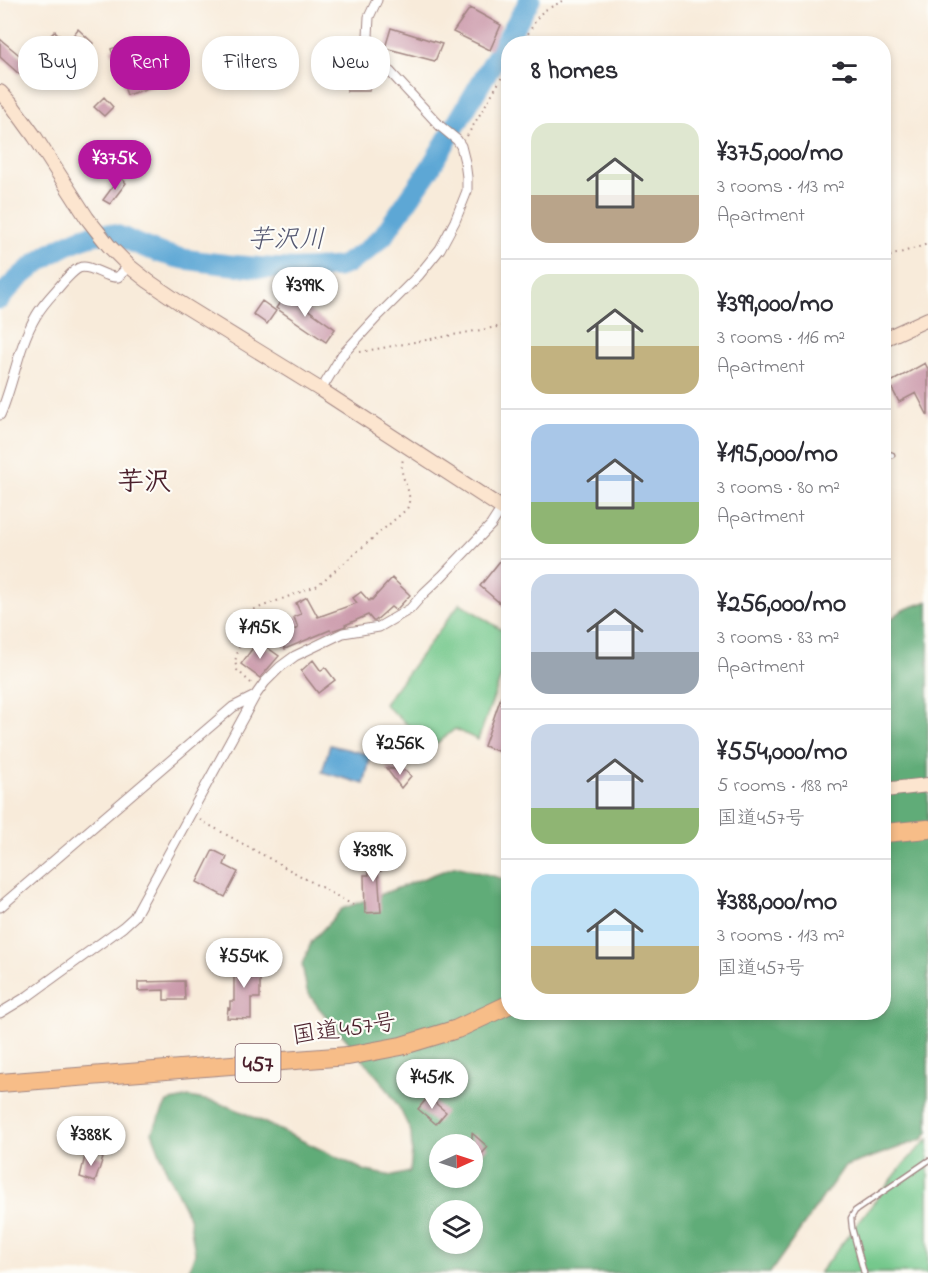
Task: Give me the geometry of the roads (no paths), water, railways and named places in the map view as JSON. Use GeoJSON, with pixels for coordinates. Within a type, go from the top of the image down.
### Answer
{"type":"FeatureCollection","features":[{"type":"Feature","properties":{"kind":"highway"},"geometry":{"type":"LineString","coordinates":[[891,833],[928,830]]}},
{"type":"Feature","properties":{"kind":"highway","name":"国道457号"},"geometry":{"type":"LineString","coordinates":[[0,1083],[348,1056],[401,1046],[457,1029],[501,1008]]}},
{"type":"Feature","properties":{"kind":"street"},"geometry":{"type":"LineString","coordinates":[[321,390],[342,355],[440,249],[455,221],[466,191],[467,177],[459,143],[440,126],[382,63],[374,51],[368,36],[369,17],[376,0]]}},
{"type":"Feature","properties":{"kind":"street"},"geometry":{"type":"LineString","coordinates":[[0,92],[35,137],[90,222],[129,266],[180,303],[321,390],[501,507]]}},
{"type":"Feature","properties":{"kind":"street"},"geometry":{"type":"LineString","coordinates":[[0,415],[29,330],[36,315],[61,284],[80,268],[87,267],[118,278],[129,266]]}},
{"type":"Feature","properties":{"kind":"street"},"geometry":{"type":"LineString","coordinates":[[891,336],[928,319]]}},
{"type":"Feature","properties":{"kind":"street"},"geometry":{"type":"LineString","coordinates":[[0,1013],[28,996],[134,917],[255,696],[279,667],[295,656],[343,633],[379,627],[410,609],[501,514]]}},
{"type":"Feature","properties":{"kind":"street"},"geometry":{"type":"LineString","coordinates":[[0,907],[233,707],[255,696]]}},
{"type":"Feature","properties":{"kind":"street"},"geometry":{"type":"LineString","coordinates":[[891,789],[928,785]]}},
{"type":"Feature","properties":{"kind":"lane"},"geometry":{"type":"LineString","coordinates":[[864,1273],[851,1218],[855,1211],[928,1161]]}},
{"type":"Feature","properties":{"kind":"water"},"geometry":{"type":"Polygon","coordinates":[[[330,745],[371,755],[364,784],[322,772],[330,745]]]}},
{"type":"Feature","properties":{"kind":"waterway","name":"芋沢川"},"geometry":{"type":"LineString","coordinates":[[509,36],[530,0]]}},
{"type":"Feature","properties":{"kind":"waterway","name":"芋沢川"},"geometry":{"type":"LineString","coordinates":[[0,299],[21,276],[52,254],[85,237],[101,234],[119,236],[171,256],[210,263],[294,269],[338,267],[346,264],[365,252],[383,236],[429,170],[501,49]]}},
{"type":"Feature","properties":{"kind":"district","name":"芋沢"},"geometry":{"type":"Point","coordinates":[144,481]}}]}
